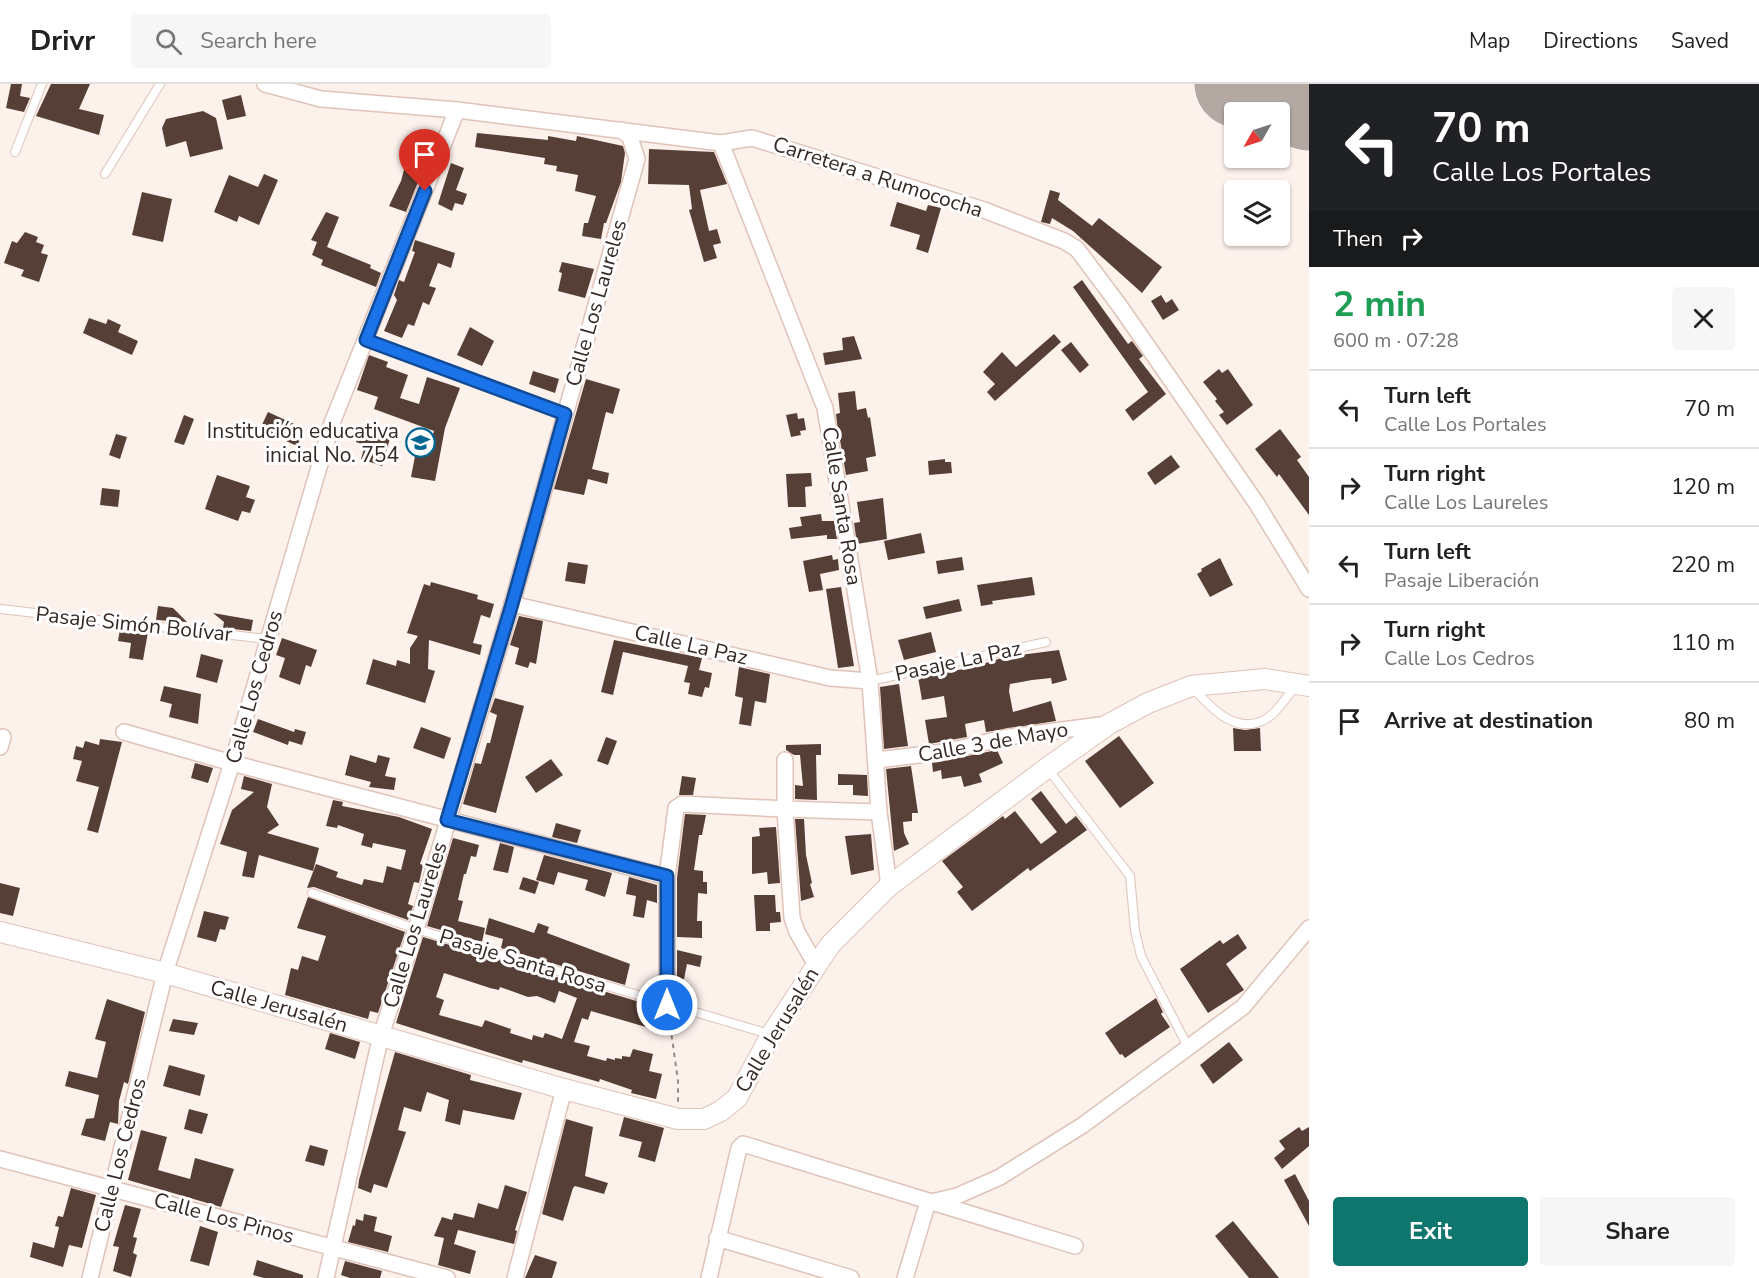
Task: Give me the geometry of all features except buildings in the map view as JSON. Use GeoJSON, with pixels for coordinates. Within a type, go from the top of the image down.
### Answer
{"type":"FeatureCollection","features":[{"type":"Feature","properties":{"kind":"street","name":"Carretera a Rumococha"},"geometry":{"type":"LineString","coordinates":[[265,84],[321,99],[457,110],[722,143],[752,138],[984,210],[1070,244],[1119,304],[1257,504],[1309,588]]}},
{"type":"Feature","properties":{"kind":"street","name":"Calle Los Cedros"},"geometry":{"type":"LineString","coordinates":[[90,1278],[165,973],[232,764],[332,423],[457,110]]}},
{"type":"Feature","properties":{"kind":"street","name":"Calle Los Laureles"},"geometry":{"type":"LineString","coordinates":[[326,1278],[381,1035],[416,929],[512,604],[637,159],[630,137],[621,130]]}},
{"type":"Feature","properties":{"kind":"street","name":"Calle Santa Rosa"},"geometry":{"type":"LineString","coordinates":[[722,143],[825,408],[870,681],[879,812],[889,886]]}},
{"type":"Feature","properties":{"kind":"street","name":"Calle La Paz"},"geometry":{"type":"LineString","coordinates":[[512,604],[830,678],[870,681]]}},
{"type":"Feature","properties":{"kind":"street","name":"Calle Jerusalén"},"geometry":{"type":"LineString","coordinates":[[0,932],[165,973],[564,1089],[678,1119],[704,1119],[722,1111],[737,1098],[771,1035],[830,945],[889,886],[1047,768],[1109,724],[1148,703],[1191,686],[1266,679],[1304,685]]}},
{"type":"Feature","properties":{"kind":"street","name":"Calle 3 de Mayo"},"geometry":{"type":"LineString","coordinates":[[877,760],[944,752],[1008,737],[1109,724]]}},
{"type":"Feature","properties":{"kind":"street"},"geometry":{"type":"LineString","coordinates":[[124,732],[232,764],[667,876]]}},
{"type":"Feature","properties":{"kind":"street"},"geometry":{"type":"LineString","coordinates":[[785,760],[785,808],[792,918],[797,932],[816,965]]}},
{"type":"Feature","properties":{"kind":"street"},"geometry":{"type":"LineString","coordinates":[[667,1005],[667,876],[678,806],[879,812]]}},
{"type":"Feature","properties":{"kind":"street"},"geometry":{"type":"LineString","coordinates":[[928,1202],[957,1196],[1000,1177],[1083,1125],[1244,1006],[1309,928]]}},
{"type":"Feature","properties":{"kind":"street"},"geometry":{"type":"LineString","coordinates":[[515,1278],[564,1089]]}},
{"type":"Feature","properties":{"kind":"street"},"geometry":{"type":"LineString","coordinates":[[709,1278],[739,1148],[743,1144],[1075,1246]]}},
{"type":"Feature","properties":{"kind":"street","name":"Calle Los Pinos"},"geometry":{"type":"LineString","coordinates":[[0,1159],[447,1278]]}},
{"type":"Feature","properties":{"kind":"street"},"geometry":{"type":"LineString","coordinates":[[905,1278],[928,1202]]}},
{"type":"Feature","properties":{"kind":"street"},"geometry":{"type":"LineString","coordinates":[[717,1238],[851,1278]]}},
{"type":"Feature","properties":{"kind":"lane"},"geometry":{"type":"LineString","coordinates":[[15,152],[42,84]]}},
{"type":"Feature","properties":{"kind":"lane"},"geometry":{"type":"LineString","coordinates":[[105,174],[160,84]]}},
{"type":"Feature","properties":{"kind":"lane"},"geometry":{"type":"LineString","coordinates":[[366,340],[565,414]]}},
{"type":"Feature","properties":{"kind":"lane","name":"Pasaje Simón Bolívar"},"geometry":{"type":"LineString","coordinates":[[0,609],[268,639]]}},
{"type":"Feature","properties":{"kind":"lane","name":"Pasaje La Paz"},"geometry":{"type":"LineString","coordinates":[[870,681],[1046,642]]}},
{"type":"Feature","properties":{"kind":"lane"},"geometry":{"type":"LineString","coordinates":[[1191,686],[1219,716],[1231,721],[1255,722],[1267,718],[1304,685]]}},
{"type":"Feature","properties":{"kind":"lane"},"geometry":{"type":"LineString","coordinates":[[1047,768],[1130,876],[1135,931],[1141,956],[1188,1047]]}},
{"type":"Feature","properties":{"kind":"lane","name":"Pasaje Santa Rosa"},"geometry":{"type":"LineString","coordinates":[[312,893],[416,929],[771,1035]]}},
{"type":"Feature","properties":{"kind":"path"},"geometry":{"type":"LineString","coordinates":[[667,1005],[678,1081],[678,1119]]}},
{"type":"Feature","properties":{"kind":"taxiway"},"geometry":{"type":"LineString","coordinates":[[1240,84],[1246,86]]}},
{"type":"Feature","properties":{"kind":"runway"},"geometry":{"type":"LineString","coordinates":[[1238,84],[1309,107]]}},
{"type":"Feature","properties":{"kind":"place","name":"Institución educativa inicial No. 754"},"geometry":{"type":"Point","coordinates":[420,443]}},
{"type":"Feature","properties":{"kind":"route"},"geometry":{"type":"LineString","coordinates":[[425,191],[366,340],[565,414],[512,604],[447,820],[667,876],[667,1005]]}}]}
